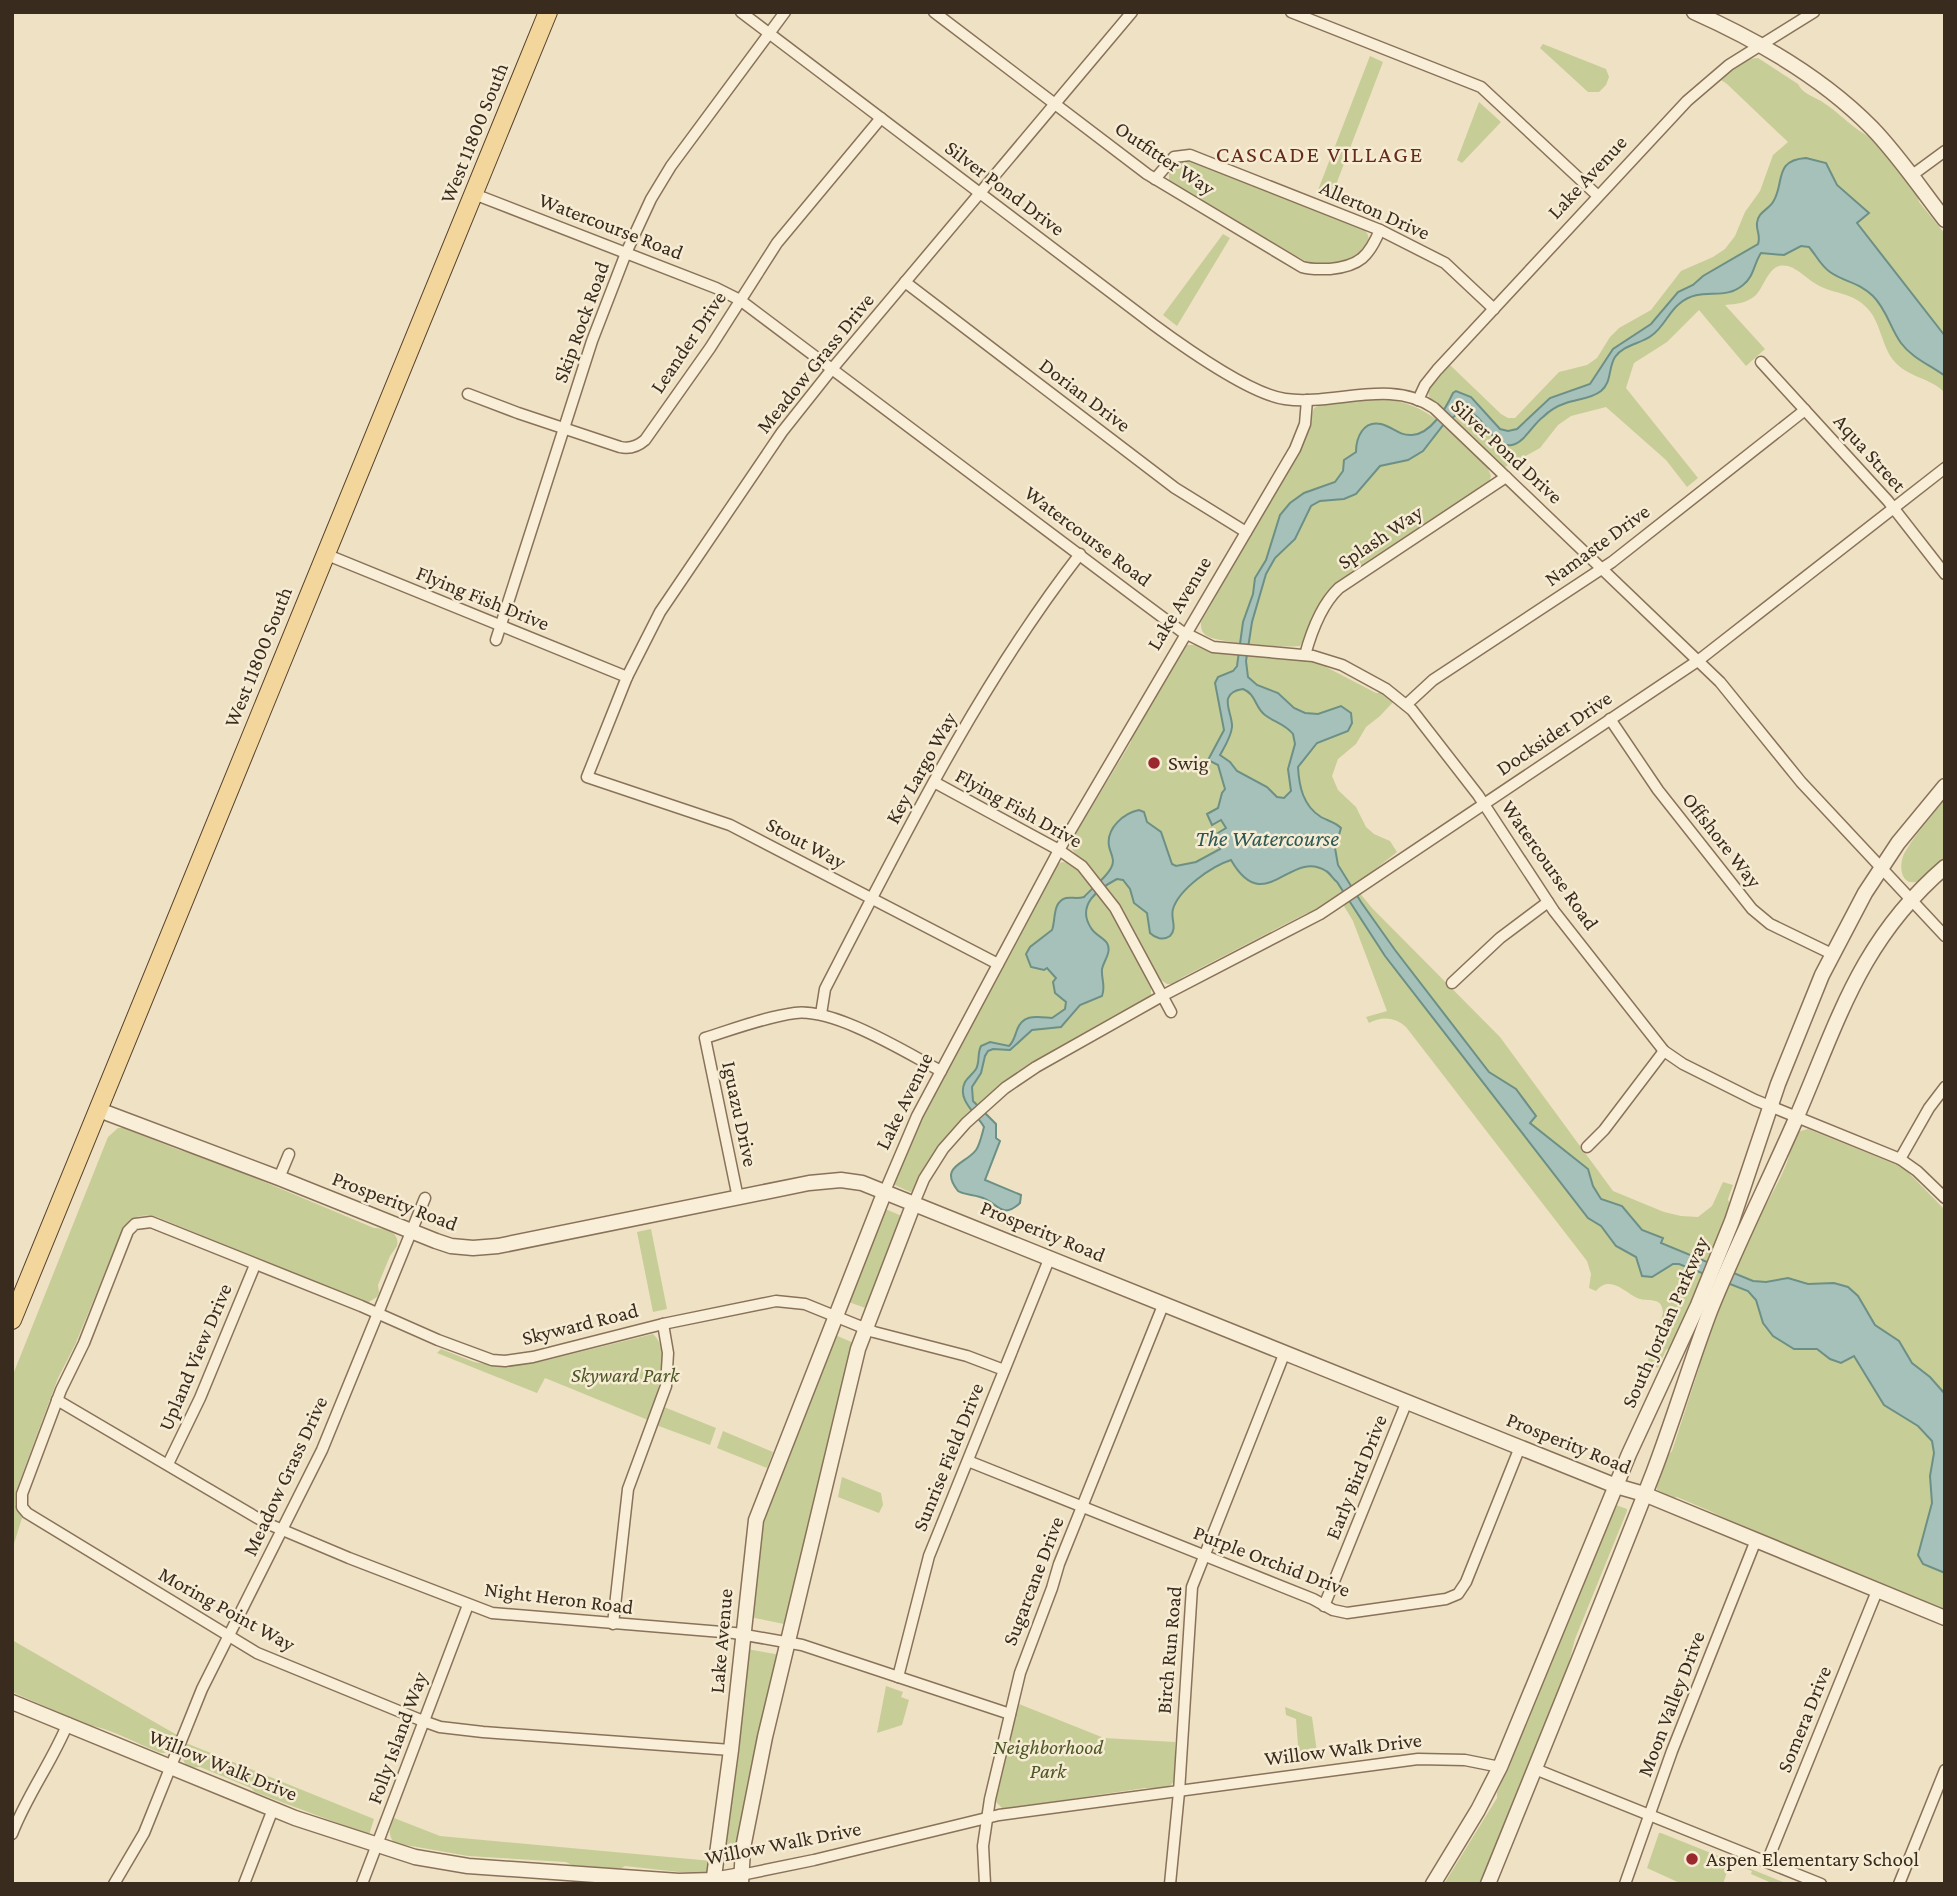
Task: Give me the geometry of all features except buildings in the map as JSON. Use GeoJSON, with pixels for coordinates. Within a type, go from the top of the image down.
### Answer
{"type":"FeatureCollection","features":[{"type":"Feature","properties":{"kind":"main road","name":"West 11800 South"},"geometry":{"type":"LineString","coordinates":[[12,1320],[548,12]]}},
{"type":"Feature","properties":{"kind":"street","name":"Silver Pond Drive"},"geometry":{"type":"LineString","coordinates":[[741,12],[1188,349],[1263,392],[1283,399],[1307,400],[1382,394],[1418,400],[1434,408],[1699,660],[1740,704],[1801,782],[1945,936]]}},
{"type":"Feature","properties":{"kind":"street","name":"Skip Rock Road"},"geometry":{"type":"LineString","coordinates":[[496,640],[601,315],[626,253],[671,166],[785,12]]}},
{"type":"Feature","properties":{"kind":"street","name":"Outfitter Way"},"geometry":{"type":"LineString","coordinates":[[934,12],[1156,180],[1302,267],[1311,270],[1355,264],[1368,253],[1380,230]]}},
{"type":"Feature","properties":{"kind":"street","name":"Meadow Grass Drive"},"geometry":{"type":"LineString","coordinates":[[587,777],[627,677],[675,587],[782,432],[1132,12]]}},
{"type":"Feature","properties":{"kind":"street"},"geometry":{"type":"LineString","coordinates":[[1291,12],[1481,87],[1598,196]]}},
{"type":"Feature","properties":{"kind":"street"},"geometry":{"type":"LineString","coordinates":[[1694,12],[1740,33],[1817,79],[1872,129],[1945,220]]}},
{"type":"Feature","properties":{"kind":"street","name":"Lake Avenue"},"geometry":{"type":"LineString","coordinates":[[1418,400],[1430,378],[1702,88],[1729,65],[1814,12]]}},
{"type":"Feature","properties":{"kind":"street","name":"Leander Drive"},"geometry":{"type":"LineString","coordinates":[[468,394],[624,448],[642,443],[704,356],[777,243],[881,118]]}},
{"type":"Feature","properties":{"kind":"street"},"geometry":{"type":"LineString","coordinates":[[1911,176],[1945,151]]}},
{"type":"Feature","properties":{"kind":"street","name":"Allerton Drive"},"geometry":{"type":"LineString","coordinates":[[1156,180],[1174,157],[1189,155],[1380,230],[1450,267],[1494,309]]}},
{"type":"Feature","properties":{"kind":"street","name":"Watercourse Road"},"geometry":{"type":"LineString","coordinates":[[474,194],[716,288],[740,300],[1186,633],[1213,647],[1305,655],[1342,665],[1386,689],[1407,704],[1484,804],[1548,902],[1664,1051],[1691,1068],[1770,1107],[1900,1159],[1945,1198]]}},
{"type":"Feature","properties":{"kind":"street","name":"Dorian Drive"},"geometry":{"type":"LineString","coordinates":[[905,282],[1175,488],[1246,532]]}},
{"type":"Feature","properties":{"kind":"street","name":"Aqua Street"},"geometry":{"type":"LineString","coordinates":[[1761,362],[1893,508],[1945,574]]}},
{"type":"Feature","properties":{"kind":"street","name":"Lake Avenue"},"geometry":{"type":"LineString","coordinates":[[713,1882],[731,1750],[756,1520],[885,1191],[911,1128],[1059,850],[1299,440],[1307,416],[1307,400]]}},
{"type":"Feature","properties":{"kind":"street","name":"Namaste Drive"},"geometry":{"type":"LineString","coordinates":[[1407,704],[1433,680],[1602,568],[1805,410]]}},
{"type":"Feature","properties":{"kind":"street","name":"Docksider Drive"},"geometry":{"type":"LineString","coordinates":[[1163,996],[1320,914],[1699,660],[1945,468]]}},
{"type":"Feature","properties":{"kind":"street","name":"Splash Way"},"geometry":{"type":"LineString","coordinates":[[1305,655],[1314,629],[1339,588],[1506,477]]}},
{"type":"Feature","properties":{"kind":"street","name":"Flying Fish Drive"},"geometry":{"type":"LineString","coordinates":[[325,554],[627,677]]}},
{"type":"Feature","properties":{"kind":"street","name":"Key Largo Way"},"geometry":{"type":"LineString","coordinates":[[821,1014],[825,989],[934,782],[1007,657],[1043,601],[1080,554]]}},
{"type":"Feature","properties":{"kind":"street","name":"Offshore Way"},"geometry":{"type":"LineString","coordinates":[[1610,719],[1658,790],[1752,909],[1770,924],[1832,954]]}},
{"type":"Feature","properties":{"kind":"street","name":"Stout Way"},"geometry":{"type":"LineString","coordinates":[[587,777],[730,825],[998,964]]}},
{"type":"Feature","properties":{"kind":"street","name":"Flying Fish Drive"},"geometry":{"type":"LineString","coordinates":[[934,782],[1076,861],[1108,898],[1171,1012]]}},
{"type":"Feature","properties":{"kind":"street","name":"South Jordan Parkway"},"geometry":{"type":"LineString","coordinates":[[1488,1884],[1644,1494],[1705,1307],[1731,1241],[1770,1107],[1832,954],[1854,912],[1898,843],[1945,786]]}},
{"type":"Feature","properties":{"kind":"street","name":"South Jordan Parkway"},"geometry":{"type":"LineString","coordinates":[[1731,1241],[1796,1117],[1857,975],[1886,928],[1911,899],[1945,867]]}},
{"type":"Feature","properties":{"kind":"street"},"geometry":{"type":"LineString","coordinates":[[1452,984],[1500,938],[1548,902]]}},
{"type":"Feature","properties":{"kind":"street"},"geometry":{"type":"LineString","coordinates":[[741,1879],[757,1774],[865,1328],[933,1163],[966,1123],[988,1102],[1036,1067],[1163,996]]}},
{"type":"Feature","properties":{"kind":"street","name":"Iguazu Drive"},"geometry":{"type":"LineString","coordinates":[[738,1198],[705,1038],[796,1013],[821,1014]]}},
{"type":"Feature","properties":{"kind":"street"},"geometry":{"type":"LineString","coordinates":[[821,1014],[884,1041],[941,1071]]}},
{"type":"Feature","properties":{"kind":"street"},"geometry":{"type":"LineString","coordinates":[[1587,1147],[1604,1130],[1664,1051]]}},
{"type":"Feature","properties":{"kind":"street"},"geometry":{"type":"LineString","coordinates":[[1900,1159],[1929,1108],[1945,1087]]}},
{"type":"Feature","properties":{"kind":"street","name":"Prosperity Road"},"geometry":{"type":"LineString","coordinates":[[99,1110],[451,1246],[485,1248],[830,1180],[852,1181],[885,1191],[1616,1486],[1644,1494],[1945,1618]]}},
{"type":"Feature","properties":{"kind":"street"},"geometry":{"type":"LineString","coordinates":[[279,1178],[289,1154]]}},
{"type":"Feature","properties":{"kind":"street","name":"Meadow Grass Drive"},"geometry":{"type":"LineString","coordinates":[[114,1884],[144,1833],[202,1689],[322,1450],[425,1198]]}},
{"type":"Feature","properties":{"kind":"street","name":"Skyward Road"},"geometry":{"type":"LineString","coordinates":[[135,1224],[151,1222],[492,1360],[533,1357],[663,1324],[776,1301],[805,1304],[865,1328],[967,1356],[1004,1370]]}},
{"type":"Feature","properties":{"kind":"street","name":"Moring Point Way"},"geometry":{"type":"LineString","coordinates":[[135,1224],[126,1235],[84,1343],[57,1400],[22,1493],[24,1511],[34,1520],[265,1657],[440,1727],[731,1750]]}},
{"type":"Feature","properties":{"kind":"street","name":"Sunrise Field Drive"},"geometry":{"type":"LineString","coordinates":[[898,1677],[929,1556],[1050,1257]]}},
{"type":"Feature","properties":{"kind":"street","name":"Upland View Drive"},"geometry":{"type":"LineString","coordinates":[[168,1464],[200,1398],[255,1265]]}},
{"type":"Feature","properties":{"kind":"street","name":"Sugarcane Drive"},"geometry":{"type":"LineString","coordinates":[[985,1884],[983,1846],[986,1819],[1024,1658],[1164,1303]]}},
{"type":"Feature","properties":{"kind":"street","name":"South Jordan Parkway"},"geometry":{"type":"LineString","coordinates":[[1433,1884],[1478,1810],[1500,1766],[1616,1486],[1705,1307]]}},
{"type":"Feature","properties":{"kind":"street"},"geometry":{"type":"LineString","coordinates":[[613,1625],[628,1489],[666,1386],[668,1353],[663,1324]]}},
{"type":"Feature","properties":{"kind":"street","name":"Birch Run Road"},"geometry":{"type":"LineString","coordinates":[[1170,1884],[1179,1792],[1190,1596],[1203,1556],[1285,1352]]}},
{"type":"Feature","properties":{"kind":"street","name":"Night Heron Road"},"geometry":{"type":"LineString","coordinates":[[57,1400],[282,1530],[492,1613],[743,1634],[802,1645],[1010,1714]]}},
{"type":"Feature","properties":{"kind":"street","name":"Early Bird Drive"},"geometry":{"type":"LineString","coordinates":[[1324,1605],[1407,1401]]}},
{"type":"Feature","properties":{"kind":"street","name":"Purple Orchid Drive"},"geometry":{"type":"LineString","coordinates":[[968,1461],[1347,1613],[1446,1599],[1458,1594],[1466,1582],[1520,1447]]}},
{"type":"Feature","properties":{"kind":"street","name":"Moon Valley Drive"},"geometry":{"type":"LineString","coordinates":[[1625,1884],[1677,1739],[1756,1540]]}},
{"type":"Feature","properties":{"kind":"street","name":"Somera Drive"},"geometry":{"type":"LineString","coordinates":[[1767,1862],[1877,1591]]}},
{"type":"Feature","properties":{"kind":"street","name":"Folly Island Way"},"geometry":{"type":"LineString","coordinates":[[362,1884],[468,1605]]}},
{"type":"Feature","properties":{"kind":"street","name":"Willow Walk Drive"},"geometry":{"type":"LineString","coordinates":[[12,1702],[273,1809],[378,1846],[415,1857],[460,1865],[595,1879],[713,1882],[741,1879],[986,1819],[1418,1759],[1465,1760],[1500,1766]]}},
{"type":"Feature","properties":{"kind":"street"},"geometry":{"type":"LineString","coordinates":[[12,1834],[28,1796],[52,1758],[68,1723]]}},
{"type":"Feature","properties":{"kind":"street"},"geometry":{"type":"LineString","coordinates":[[1535,1769],[1821,1884]]}},
{"type":"Feature","properties":{"kind":"street"},"geometry":{"type":"LineString","coordinates":[[1899,1884],[1945,1770]]}},
{"type":"Feature","properties":{"kind":"street"},"geometry":{"type":"LineString","coordinates":[[244,1884],[273,1809]]}},
{"type":"Feature","properties":{"kind":"green space"},"geometry":{"type":"Polygon","coordinates":[[[1543,44],[1606,69],[1609,77],[1606,85],[1599,92],[1588,92],[1540,48],[1543,44]]]}},
{"type":"Feature","properties":{"kind":"green space"},"geometry":{"type":"Polygon","coordinates":[[[1370,56],[1383,62],[1332,195],[1318,190],[1370,56]]]}},
{"type":"Feature","properties":{"kind":"green space"},"geometry":{"type":"Polygon","coordinates":[[[1758,58],[1872,138],[1916,192],[1919,202],[1945,234],[1945,393],[1899,366],[1888,352],[1871,313],[1860,301],[1822,287],[1790,267],[1779,266],[1772,271],[1753,298],[1742,303],[1725,305],[1765,349],[1746,366],[1699,310],[1667,342],[1634,363],[1626,388],[1698,478],[1687,487],[1666,460],[1606,407],[1571,416],[1558,425],[1540,448],[1503,468],[1429,397],[1428,390],[1433,381],[1450,365],[1501,414],[1515,418],[1559,372],[1587,365],[1597,358],[1619,328],[1651,310],[1681,271],[1725,249],[1760,191],[1773,155],[1788,142],[1718,78],[1748,59],[1758,58]]]}},
{"type":"Feature","properties":{"kind":"green space"},"geometry":{"type":"Polygon","coordinates":[[[1479,102],[1501,122],[1462,163],[1457,160],[1479,102]]]}},
{"type":"Feature","properties":{"kind":"green space"},"geometry":{"type":"Polygon","coordinates":[[[1185,158],[1364,229],[1368,236],[1367,242],[1355,255],[1340,262],[1307,262],[1174,185],[1169,180],[1169,171],[1176,162],[1185,158]]]}},
{"type":"Feature","properties":{"kind":"green space"},"geometry":{"type":"Polygon","coordinates":[[[1223,234],[1230,238],[1177,326],[1163,315],[1223,234]]]}},
{"type":"Feature","properties":{"kind":"green space"},"geometry":{"type":"Polygon","coordinates":[[[1382,399],[1414,407],[1440,422],[1487,466],[1491,476],[1489,482],[1351,572],[1300,646],[1224,641],[1207,636],[1202,630],[1201,622],[1302,446],[1314,408],[1325,403],[1382,399]]]}},
{"type":"Feature","properties":{"kind":"green space"},"geometry":{"type":"Polygon","coordinates":[[[1187,645],[1196,645],[1210,651],[1291,658],[1320,664],[1394,701],[1366,727],[1356,744],[1338,759],[1332,776],[1338,790],[1356,807],[1366,827],[1390,841],[1397,852],[1354,886],[1372,908],[1500,1037],[1613,1191],[1664,1212],[1698,1217],[1712,1206],[1723,1182],[1733,1185],[1728,1199],[1730,1206],[1718,1235],[1742,1244],[1779,1180],[1788,1159],[1790,1144],[1797,1132],[1808,1129],[1907,1171],[1945,1210],[1945,1610],[1657,1490],[1658,1474],[1665,1458],[1672,1451],[1699,1368],[1696,1362],[1714,1312],[1691,1302],[1672,1347],[1666,1350],[1658,1368],[1647,1363],[1663,1313],[1660,1304],[1637,1298],[1611,1284],[1601,1286],[1596,1291],[1589,1288],[1591,1274],[1587,1261],[1406,1027],[1388,1019],[1369,1023],[1366,1017],[1387,1011],[1353,921],[1338,896],[1312,913],[1307,913],[1173,984],[1159,979],[1120,906],[1075,853],[1070,843],[1131,742],[1131,735],[1182,649],[1187,645]]]}},
{"type":"Feature","properties":{"kind":"green space"},"geometry":{"type":"Polygon","coordinates":[[[1945,799],[1945,860],[1922,880],[1908,881],[1901,868],[1905,852],[1945,799]]]}},
{"type":"Feature","properties":{"kind":"green space"},"geometry":{"type":"Polygon","coordinates":[[[1062,862],[1086,878],[1112,914],[1151,985],[1151,995],[1040,1062],[989,1098],[945,1140],[914,1191],[910,1192],[895,1185],[893,1182],[910,1140],[1056,865],[1062,862]]]}},
{"type":"Feature","properties":{"kind":"green space"},"geometry":{"type":"Polygon","coordinates":[[[118,1128],[205,1157],[374,1228],[387,1230],[396,1237],[397,1246],[378,1285],[377,1297],[367,1303],[157,1217],[141,1216],[132,1219],[122,1231],[75,1345],[58,1378],[15,1494],[15,1505],[22,1518],[12,1550],[12,1377],[108,1137],[118,1128]]]}},
{"type":"Feature","properties":{"kind":"green space"},"geometry":{"type":"Polygon","coordinates":[[[883,1208],[904,1217],[868,1309],[846,1301],[883,1208]]]}},
{"type":"Feature","properties":{"kind":"green space"},"geometry":{"type":"Polygon","coordinates":[[[651,1229],[667,1309],[653,1312],[637,1232],[651,1229]]]}},
{"type":"Feature","properties":{"kind":"green space","name":"Skyward Park"},"geometry":{"type":"Polygon","coordinates":[[[653,1334],[662,1352],[662,1364],[648,1420],[545,1378],[537,1393],[437,1353],[441,1349],[474,1362],[503,1367],[543,1361],[653,1334]]]}},
{"type":"Feature","properties":{"kind":"green space"},"geometry":{"type":"Polygon","coordinates":[[[833,1334],[856,1344],[789,1625],[750,1617],[760,1523],[833,1334]]]}},
{"type":"Feature","properties":{"kind":"green space"},"geometry":{"type":"Polygon","coordinates":[[[664,1407],[716,1428],[710,1445],[656,1425],[664,1407]]]}},
{"type":"Feature","properties":{"kind":"green space"},"geometry":{"type":"Polygon","coordinates":[[[723,1431],[773,1452],[767,1468],[717,1448],[723,1431]]]}},
{"type":"Feature","properties":{"kind":"green space"},"geometry":{"type":"Polygon","coordinates":[[[842,1477],[881,1493],[883,1505],[879,1513],[838,1497],[842,1477]]]}},
{"type":"Feature","properties":{"kind":"green space"},"geometry":{"type":"Polygon","coordinates":[[[1616,1505],[1627,1511],[1575,1639],[1564,1681],[1482,1884],[1444,1884],[1497,1798],[1497,1792],[1616,1505]]]}},
{"type":"Feature","properties":{"kind":"green space"},"geometry":{"type":"Polygon","coordinates":[[[12,1640],[177,1735],[171,1748],[167,1752],[160,1752],[108,1730],[90,1726],[12,1692],[12,1640]]]}},
{"type":"Feature","properties":{"kind":"green space"},"geometry":{"type":"Polygon","coordinates":[[[747,1649],[781,1655],[739,1858],[721,1860],[747,1649]]]}},
{"type":"Feature","properties":{"kind":"green space"},"geometry":{"type":"Polygon","coordinates":[[[886,1686],[903,1692],[901,1697],[909,1700],[902,1725],[877,1733],[886,1686]]]}},
{"type":"Feature","properties":{"kind":"green space","name":"Neighborhood Park"},"geometry":{"type":"Polygon","coordinates":[[[1019,1704],[1104,1738],[1175,1742],[1175,1780],[1161,1788],[1145,1788],[1003,1809],[995,1801],[995,1792],[999,1789],[1019,1704]]]}},
{"type":"Feature","properties":{"kind":"green space"},"geometry":{"type":"Polygon","coordinates":[[[1285,1707],[1312,1717],[1318,1759],[1302,1761],[1296,1719],[1286,1715],[1285,1707]]]}},
{"type":"Feature","properties":{"kind":"green space"},"geometry":{"type":"Polygon","coordinates":[[[186,1743],[374,1819],[369,1835],[255,1792],[200,1767],[189,1766],[183,1757],[186,1743]]]}},
{"type":"Feature","properties":{"kind":"green space"},"geometry":{"type":"Polygon","coordinates":[[[394,1818],[440,1836],[712,1861],[710,1869],[697,1874],[625,1866],[620,1869],[572,1865],[566,1862],[468,1856],[394,1843],[390,1828],[394,1818]]]}},
{"type":"Feature","properties":{"kind":"green space","name":"Aspen Elementary School"},"geometry":{"type":"Polygon","coordinates":[[[1659,1833],[1788,1884],[1774,1884],[1728,1861],[1723,1884],[1682,1884],[1647,1868],[1659,1833]]]}},
{"type":"Feature","properties":{"kind":"water","name":"The Watercourse"},"geometry":{"type":"Polygon","coordinates":[[[1806,158],[1826,163],[1837,185],[1869,213],[1857,223],[1945,336],[1945,376],[1905,348],[1873,296],[1830,272],[1809,247],[1801,246],[1784,255],[1761,253],[1743,285],[1728,292],[1687,298],[1647,339],[1618,353],[1607,383],[1601,391],[1553,409],[1516,444],[1505,445],[1498,441],[1477,416],[1463,410],[1444,424],[1423,451],[1408,460],[1380,466],[1356,494],[1344,499],[1320,501],[1311,506],[1295,539],[1275,558],[1266,574],[1252,622],[1246,661],[1248,677],[1257,685],[1278,693],[1294,708],[1305,713],[1318,714],[1341,706],[1351,713],[1352,723],[1348,731],[1317,743],[1298,767],[1301,788],[1310,807],[1321,817],[1341,828],[1335,848],[1338,865],[1395,950],[1489,1072],[1516,1089],[1536,1116],[1530,1123],[1588,1169],[1593,1186],[1601,1199],[1622,1206],[1642,1230],[1663,1238],[1661,1243],[1753,1281],[1766,1282],[1788,1278],[1808,1284],[1834,1283],[1848,1287],[1858,1296],[1875,1325],[1899,1341],[1912,1363],[1930,1377],[1945,1394],[1945,1573],[1923,1564],[1918,1555],[1932,1503],[1932,1441],[1918,1426],[1884,1405],[1854,1356],[1841,1363],[1817,1349],[1794,1349],[1773,1336],[1763,1323],[1756,1300],[1748,1291],[1679,1264],[1673,1264],[1652,1277],[1642,1276],[1636,1257],[1616,1246],[1601,1226],[1588,1218],[1385,956],[1337,882],[1326,871],[1313,866],[1301,868],[1267,883],[1255,883],[1243,876],[1231,860],[1223,863],[1197,879],[1176,901],[1172,916],[1172,933],[1162,939],[1150,933],[1147,913],[1134,903],[1130,889],[1123,880],[1117,879],[1096,893],[1086,912],[1091,928],[1108,946],[1102,969],[1102,996],[1080,1005],[1061,1027],[1032,1030],[1010,1050],[988,1051],[981,1073],[972,1087],[973,1101],[996,1124],[996,1138],[1000,1141],[985,1180],[1021,1195],[1020,1203],[1014,1208],[1003,1210],[986,1199],[958,1191],[951,1176],[956,1166],[976,1150],[984,1127],[963,1095],[965,1082],[977,1066],[981,1046],[990,1042],[1009,1046],[1020,1025],[1027,1018],[1052,1018],[1065,1009],[1066,1002],[1055,993],[1053,982],[1056,978],[1047,968],[1044,970],[1031,967],[1026,954],[1030,947],[1052,930],[1058,903],[1066,898],[1084,897],[1109,872],[1113,862],[1109,839],[1117,822],[1133,812],[1144,812],[1147,822],[1161,832],[1172,864],[1176,866],[1196,862],[1220,849],[1213,836],[1226,828],[1221,820],[1212,825],[1207,814],[1218,808],[1225,789],[1218,765],[1208,760],[1224,730],[1215,683],[1218,677],[1233,671],[1237,666],[1243,622],[1253,594],[1255,578],[1266,560],[1280,515],[1304,493],[1335,482],[1343,471],[1344,460],[1356,452],[1357,441],[1365,427],[1375,423],[1407,435],[1419,434],[1437,419],[1456,391],[1471,397],[1500,429],[1508,431],[1517,429],[1550,398],[1590,384],[1613,349],[1651,324],[1678,292],[1758,244],[1758,219],[1777,195],[1784,168],[1796,160],[1806,158]],[[1235,691],[1228,699],[1232,727],[1220,755],[1237,771],[1267,787],[1277,797],[1284,798],[1291,791],[1288,769],[1295,744],[1293,734],[1262,712],[1247,691],[1235,691]]]}},
{"type":"Feature","properties":{"kind":"place","name":"Swig"},"geometry":{"type":"Point","coordinates":[1154,763]}},
{"type":"Feature","properties":{"kind":"place","name":"Aspen Elementary School"},"geometry":{"type":"Point","coordinates":[1692,1859]}},
{"type":"Feature","properties":{"kind":"district","name":"CASCADE VILLAGE"},"geometry":{"type":"Point","coordinates":[1320,154]}}]}
